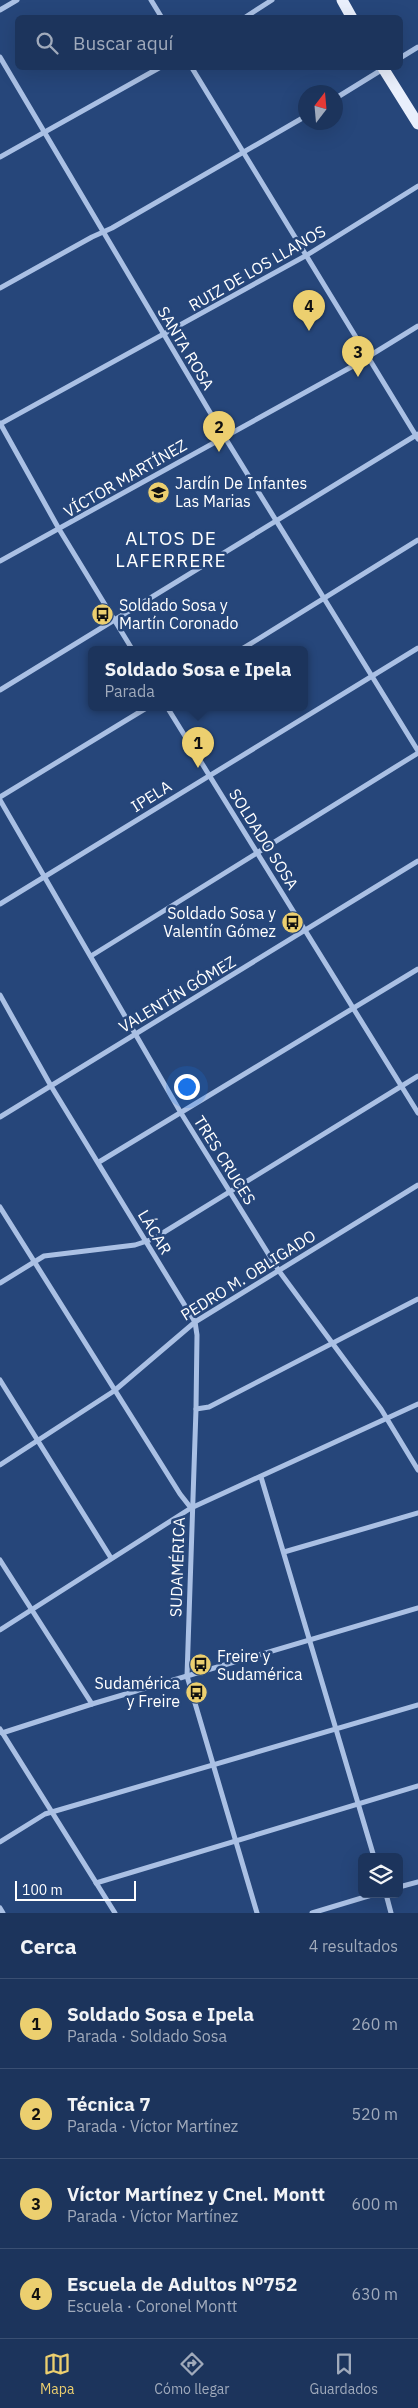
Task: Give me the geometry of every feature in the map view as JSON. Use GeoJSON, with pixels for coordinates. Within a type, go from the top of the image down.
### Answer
{"type":"FeatureCollection","features":[{"type":"Feature","properties":{"kind":"main road"},"geometry":{"type":"LineString","coordinates":[[342,0],[350,15]]}},
{"type":"Feature","properties":{"kind":"main road"},"geometry":{"type":"LineString","coordinates":[[385,70],[418,124]]}},
{"type":"Feature","properties":{"kind":"street"},"geometry":{"type":"LineString","coordinates":[[0,10],[17,0]]}},
{"type":"Feature","properties":{"kind":"street"},"geometry":{"type":"LineString","coordinates":[[151,0],[160,15]]}},
{"type":"Feature","properties":{"kind":"street"},"geometry":{"type":"LineString","coordinates":[[249,15],[272,0]]}},
{"type":"Feature","properties":{"kind":"street"},"geometry":{"type":"LineString","coordinates":[[403,56],[418,47]]}},
{"type":"Feature","properties":{"kind":"street","name":"SANTA ROSA"},"geometry":{"type":"LineString","coordinates":[[0,57],[224,436],[418,752]]}},
{"type":"Feature","properties":{"kind":"street"},"geometry":{"type":"LineString","coordinates":[[0,157],[155,70]]}},
{"type":"Feature","properties":{"kind":"street"},"geometry":{"type":"LineString","coordinates":[[0,690],[275,520],[417,436],[193,70]]}},
{"type":"Feature","properties":{"kind":"street"},"geometry":{"type":"LineString","coordinates":[[343,94],[381,70]]}},
{"type":"Feature","properties":{"kind":"street"},"geometry":{"type":"LineString","coordinates":[[0,288],[244,153],[298,121]]}},
{"type":"Feature","properties":{"kind":"street","name":"RUIZ DE LOS LLANOS"},"geometry":{"type":"LineString","coordinates":[[0,424],[306,255],[418,186]]}},
{"type":"Feature","properties":{"kind":"street","name":"VÍCTOR MARTÍNEZ"},"geometry":{"type":"LineString","coordinates":[[0,561],[368,357],[418,326]]}},
{"type":"Feature","properties":{"kind":"street"},"geometry":{"type":"LineString","coordinates":[[0,424],[59,529],[130,646]]}},
{"type":"Feature","properties":{"kind":"street"},"geometry":{"type":"LineString","coordinates":[[247,646],[418,540]]}},
{"type":"Feature","properties":{"kind":"street","name":"IPELA"},"geometry":{"type":"LineString","coordinates":[[0,904],[418,648]]}},
{"type":"Feature","properties":{"kind":"street"},"geometry":{"type":"LineString","coordinates":[[0,799],[142,711]]}},
{"type":"Feature","properties":{"kind":"street","name":"SOLDADO SOSA"},"geometry":{"type":"LineString","coordinates":[[170,711],[418,1113]]}},
{"type":"Feature","properties":{"kind":"street"},"geometry":{"type":"LineString","coordinates":[[91,956],[418,752]]}},
{"type":"Feature","properties":{"kind":"street","name":"TRES CRUCES"},"geometry":{"type":"LineString","coordinates":[[0,799],[134,1034],[279,1271],[388,1419],[418,1470]]}},
{"type":"Feature","properties":{"kind":"street","name":"VALENTÍN GÓMEZ"},"geometry":{"type":"LineString","coordinates":[[0,1117],[418,861]]}},
{"type":"Feature","properties":{"kind":"street"},"geometry":{"type":"LineString","coordinates":[[99,1162],[418,969]]}},
{"type":"Feature","properties":{"kind":"street","name":"LÁCAR"},"geometry":{"type":"LineString","coordinates":[[0,994],[51,1086],[195,1322],[197,1335],[196,1409],[192,1508]]}},
{"type":"Feature","properties":{"kind":"street"},"geometry":{"type":"LineString","coordinates":[[0,1283],[34,1261],[52,1254],[135,1245],[146,1242],[418,1076]]}},
{"type":"Feature","properties":{"kind":"street","name":"PEDRO M. OBLIGADO"},"geometry":{"type":"LineString","coordinates":[[0,1465],[114,1391],[195,1322],[418,1185]]}},
{"type":"Feature","properties":{"kind":"street","name":"SUDAMÉRICA"},"geometry":{"type":"LineString","coordinates":[[0,1207],[114,1391],[180,1494],[192,1508],[187,1676],[212,1766],[258,1913]]}},
{"type":"Feature","properties":{"kind":"street"},"geometry":{"type":"LineString","coordinates":[[196,1409],[209,1406],[418,1299]]}},
{"type":"Feature","properties":{"kind":"street"},"geometry":{"type":"LineString","coordinates":[[0,1380],[111,1558]]}},
{"type":"Feature","properties":{"kind":"street"},"geometry":{"type":"LineString","coordinates":[[0,1630],[192,1508],[418,1404]]}},
{"type":"Feature","properties":{"kind":"street"},"geometry":{"type":"LineString","coordinates":[[261,1477],[373,1853]]}},
{"type":"Feature","properties":{"kind":"street"},"geometry":{"type":"LineString","coordinates":[[284,1552],[418,1513]]}},
{"type":"Feature","properties":{"kind":"street"},"geometry":{"type":"LineString","coordinates":[[0,1560],[92,1704]]}},
{"type":"Feature","properties":{"kind":"street"},"geometry":{"type":"LineString","coordinates":[[115,1913],[1,1731],[418,1608]]}},
{"type":"Feature","properties":{"kind":"street"},"geometry":{"type":"LineString","coordinates":[[0,1842],[41,1816],[53,1812],[418,1705]]}},
{"type":"Feature","properties":{"kind":"street"},"geometry":{"type":"LineString","coordinates":[[96,1883],[418,1786]]}},
{"type":"Feature","properties":{"kind":"street"},"geometry":{"type":"LineString","coordinates":[[403,1886],[418,1882]]}},
{"type":"Feature","properties":{"kind":"street"},"geometry":{"type":"LineString","coordinates":[[312,1913],[362,1898]]}},
{"type":"Feature","properties":{"kind":"street"},"geometry":{"type":"LineString","coordinates":[[387,1898],[391,1913]]}},
{"type":"Feature","properties":{"kind":"street"},"geometry":{"type":"LineString","coordinates":[[0,1908],[3,1913]]}},
{"type":"Feature","properties":{"kind":"place","name":"Escuela de Adultos Nº752"},"geometry":{"type":"Point","coordinates":[309,331]}},
{"type":"Feature","properties":{"kind":"place","name":"Víctor Martínez y Cnel. Montt"},"geometry":{"type":"Point","coordinates":[358,377]}},
{"type":"Feature","properties":{"kind":"place","name":"Técnica 7"},"geometry":{"type":"Point","coordinates":[219,452]}},
{"type":"Feature","properties":{"kind":"place","name":"Jardín De Infantes Las Marias"},"geometry":{"type":"Point","coordinates":[159,492]}},
{"type":"Feature","properties":{"kind":"place","name":"Soldado Sosa y Martín Coronado"},"geometry":{"type":"Point","coordinates":[103,614]}},
{"type":"Feature","properties":{"kind":"place","name":"Soldado Sosa e Ipela"},"geometry":{"type":"Point","coordinates":[198,768]}},
{"type":"Feature","properties":{"kind":"place","name":"Soldado Sosa y Valentín Gómez"},"geometry":{"type":"Point","coordinates":[292,922]}},
{"type":"Feature","properties":{"kind":"place","name":"Freire y Sudamérica"},"geometry":{"type":"Point","coordinates":[201,1665]}},
{"type":"Feature","properties":{"kind":"place","name":"Sudamérica y Freire"},"geometry":{"type":"Point","coordinates":[196,1692]}},
{"type":"Feature","properties":{"kind":"district","name":"ALTOS DE LAFERRERE"},"geometry":{"type":"Point","coordinates":[171,549]}}]}
